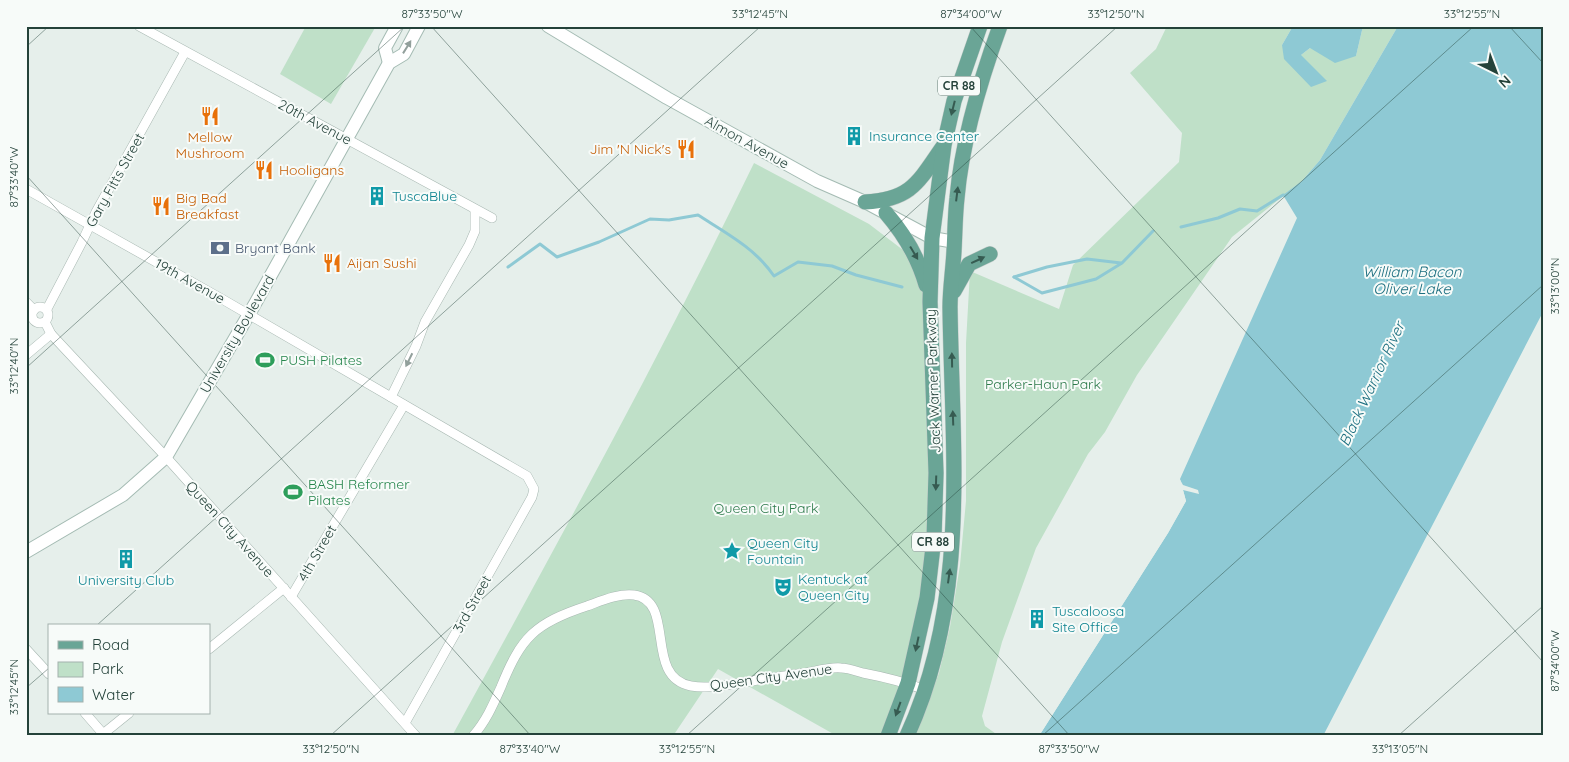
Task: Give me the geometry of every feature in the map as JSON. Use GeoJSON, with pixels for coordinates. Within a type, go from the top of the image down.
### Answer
{"type":"FeatureCollection","features":[{"type":"Feature","properties":{"kind":"main road","name":"University Boulevard"},"geometry":{"type":"LineString","coordinates":[[389,63],[385,48],[397,26]]}},
{"type":"Feature","properties":{"kind":"main road","name":"University Boulevard"},"geometry":{"type":"LineString","coordinates":[[26,552],[123,496],[166,458],[389,63],[404,54],[419,26]]}},
{"type":"Feature","properties":{"kind":"main road","name":"Almon Avenue"},"geometry":{"type":"LineString","coordinates":[[548,26],[659,93],[818,181],[865,202],[932,238],[955,242]]}},
{"type":"Feature","properties":{"kind":"main road","name":"Jack Warner Parkway"},"geometry":{"type":"LineString","coordinates":[[888,736],[908,683],[927,598],[934,538],[936,473],[930,302],[932,238],[944,145],[954,101],[980,26]]}},
{"type":"Feature","properties":{"kind":"main road","name":"Jack Warner Parkway"},"geometry":{"type":"LineString","coordinates":[[908,736],[925,690],[941,625],[952,554],[955,473],[951,297],[957,198],[966,143],[979,89],[1000,26]]}},
{"type":"Feature","properties":{"kind":"main road"},"geometry":{"type":"LineString","coordinates":[[865,202],[890,199],[907,192],[917,183],[944,145]]}},
{"type":"Feature","properties":{"kind":"main road"},"geometry":{"type":"LineString","coordinates":[[886,213],[901,232],[918,260],[930,302]]}},
{"type":"Feature","properties":{"kind":"main road"},"geometry":{"type":"LineString","coordinates":[[951,297],[968,264],[990,254]]}},
{"type":"Feature","properties":{"kind":"street","name":"20th Avenue"},"geometry":{"type":"LineString","coordinates":[[139,26],[492,218]]}},
{"type":"Feature","properties":{"kind":"street","name":"Gary Fitts Street"},"geometry":{"type":"LineString","coordinates":[[47,309],[89,225],[185,52]]}},
{"type":"Feature","properties":{"kind":"street","name":"19th Avenue"},"geometry":{"type":"LineString","coordinates":[[26,189],[248,314],[521,472],[531,484]]}},
{"type":"Feature","properties":{"kind":"street"},"geometry":{"type":"LineString","coordinates":[[391,397],[416,346],[425,322],[475,231],[475,210]]}},
{"type":"Feature","properties":{"kind":"street","name":"Queen City Avenue"},"geometry":{"type":"LineString","coordinates":[[26,302],[34,310],[32,316],[34,321],[45,322],[51,334],[284,588],[414,735]]}},
{"type":"Feature","properties":{"kind":"street"},"geometry":{"type":"LineString","coordinates":[[34,310],[40,306],[47,309],[49,315],[45,322]]}},
{"type":"Feature","properties":{"kind":"street"},"geometry":{"type":"LineString","coordinates":[[26,355],[51,334]]}},
{"type":"Feature","properties":{"kind":"street","name":"4th Street"},"geometry":{"type":"LineString","coordinates":[[291,597],[404,405]]}},
{"type":"Feature","properties":{"kind":"street","name":"3rd Street"},"geometry":{"type":"LineString","coordinates":[[405,723],[532,497],[534,489],[531,484]]}},
{"type":"Feature","properties":{"kind":"street","name":"4th Street"},"geometry":{"type":"LineString","coordinates":[[210,647],[284,588]]}},
{"type":"Feature","properties":{"kind":"street","name":"Queen City Avenue"},"geometry":{"type":"LineString","coordinates":[[473,736],[488,716],[512,661],[529,636],[543,625],[560,616],[601,601],[625,595],[643,597],[648,601],[658,621],[662,653],[668,670],[677,680],[691,686],[729,684],[839,668],[908,683],[925,690]]}},
{"type":"Feature","properties":{"kind":"street"},"geometry":{"type":"LineString","coordinates":[[26,649],[48,673]]}},
{"type":"Feature","properties":{"kind":"street"},"geometry":{"type":"LineString","coordinates":[[86,714],[104,735],[127,714]]}},
{"type":"Feature","properties":{"kind":"green space"},"geometry":{"type":"Polygon","coordinates":[[[306,26],[376,26],[331,104],[280,74],[306,26]]]}},
{"type":"Feature","properties":{"kind":"green space","name":"Parker-Haun Park"},"geometry":{"type":"Polygon","coordinates":[[[1167,26],[1293,26],[1282,45],[1301,55],[1310,48],[1356,56],[1363,26],[1398,26],[1320,160],[1302,181],[1232,237],[1137,375],[1105,432],[1088,454],[1036,548],[1002,642],[982,716],[985,726],[999,736],[915,736],[939,673],[950,627],[960,565],[966,501],[966,343],[970,271],[1059,309],[1073,265],[1179,162],[1182,133],[1130,73],[1156,49],[1167,26]]]}},
{"type":"Feature","properties":{"kind":"green space","name":"Queen City Park"},"geometry":{"type":"Polygon","coordinates":[[[754,163],[869,224],[903,250],[930,302],[934,538],[908,677],[881,736],[837,736],[718,669],[673,736],[452,736],[645,379],[754,163]]]}},
{"type":"Feature","properties":{"kind":"water"},"geometry":{"type":"Polygon","coordinates":[[[1293,26],[1363,26],[1356,56],[1335,63],[1310,48],[1301,55],[1327,81],[1311,87],[1284,59],[1282,45],[1293,26]]]}},
{"type":"Feature","properties":{"kind":"water","name":"William Bacon Oliver Lake"},"geometry":{"type":"Polygon","coordinates":[[[1398,26],[1543,26],[1543,312],[1323,736],[1039,736],[1168,533],[1186,501],[1180,479],[1297,218],[1283,195],[1302,181],[1320,160],[1398,26]]]}},
{"type":"Feature","properties":{"kind":"pier"},"geometry":{"type":"Polygon","coordinates":[[[1178,476],[1183,485],[1198,490],[1199,494],[1183,490],[1186,501],[1168,533],[1039,736],[1036,736],[1166,532],[1183,501],[1177,479],[1178,476]]]}},
{"type":"Feature","properties":{"kind":"waterway"},"geometry":{"type":"LineString","coordinates":[[1181,227],[1218,218],[1240,209],[1257,211],[1283,195],[1287,196]]}},
{"type":"Feature","properties":{"kind":"waterway"},"geometry":{"type":"LineString","coordinates":[[508,267],[540,244],[557,257],[599,242],[650,219],[669,220],[698,215],[749,249],[774,276],[798,262],[832,266],[856,275],[902,287]]}},
{"type":"Feature","properties":{"kind":"waterway"},"geometry":{"type":"LineString","coordinates":[[1014,277],[1042,293],[1096,279],[1122,263],[1153,231]]}},
{"type":"Feature","properties":{"kind":"waterway"},"geometry":{"type":"LineString","coordinates":[[1014,277],[1047,267],[1087,259],[1121,263]]}},
{"type":"Feature","properties":{"kind":"place","name":"Mellow Mushroom"},"geometry":{"type":"Point","coordinates":[210,116]}},
{"type":"Feature","properties":{"kind":"place","name":"Insurance Center"},"geometry":{"type":"Point","coordinates":[854,136]}},
{"type":"Feature","properties":{"kind":"place","name":"Jim 'N Nick's"},"geometry":{"type":"Point","coordinates":[686,149]}},
{"type":"Feature","properties":{"kind":"place","name":"Hooligans"},"geometry":{"type":"Point","coordinates":[264,170]}},
{"type":"Feature","properties":{"kind":"place","name":"TuscaBlue"},"geometry":{"type":"Point","coordinates":[377,196]}},
{"type":"Feature","properties":{"kind":"place","name":"Big Bad Breakfast"},"geometry":{"type":"Point","coordinates":[161,206]}},
{"type":"Feature","properties":{"kind":"place","name":"Bryant Bank"},"geometry":{"type":"Point","coordinates":[220,248]}},
{"type":"Feature","properties":{"kind":"place","name":"Aijan Sushi"},"geometry":{"type":"Point","coordinates":[332,263]}},
{"type":"Feature","properties":{"kind":"place","name":"PUSH Pilates"},"geometry":{"type":"Point","coordinates":[265,360]}},
{"type":"Feature","properties":{"kind":"place","name":"BASH Reformer Pilates"},"geometry":{"type":"Point","coordinates":[293,492]}},
{"type":"Feature","properties":{"kind":"place","name":"Queen City Fountain"},"geometry":{"type":"Point","coordinates":[732,551]}},
{"type":"Feature","properties":{"kind":"place","name":"University Club"},"geometry":{"type":"Point","coordinates":[126,559]}},
{"type":"Feature","properties":{"kind":"place","name":"Kentuck at Queen City"},"geometry":{"type":"Point","coordinates":[783,587]}},
{"type":"Feature","properties":{"kind":"place","name":"Tuscaloosa Site Office"},"geometry":{"type":"Point","coordinates":[1037,619]}},
{"type":"Feature","properties":{"kind":"water label","name":"Black Warrior River"},"geometry":{"type":"Point","coordinates":[1372,384]}}]}
